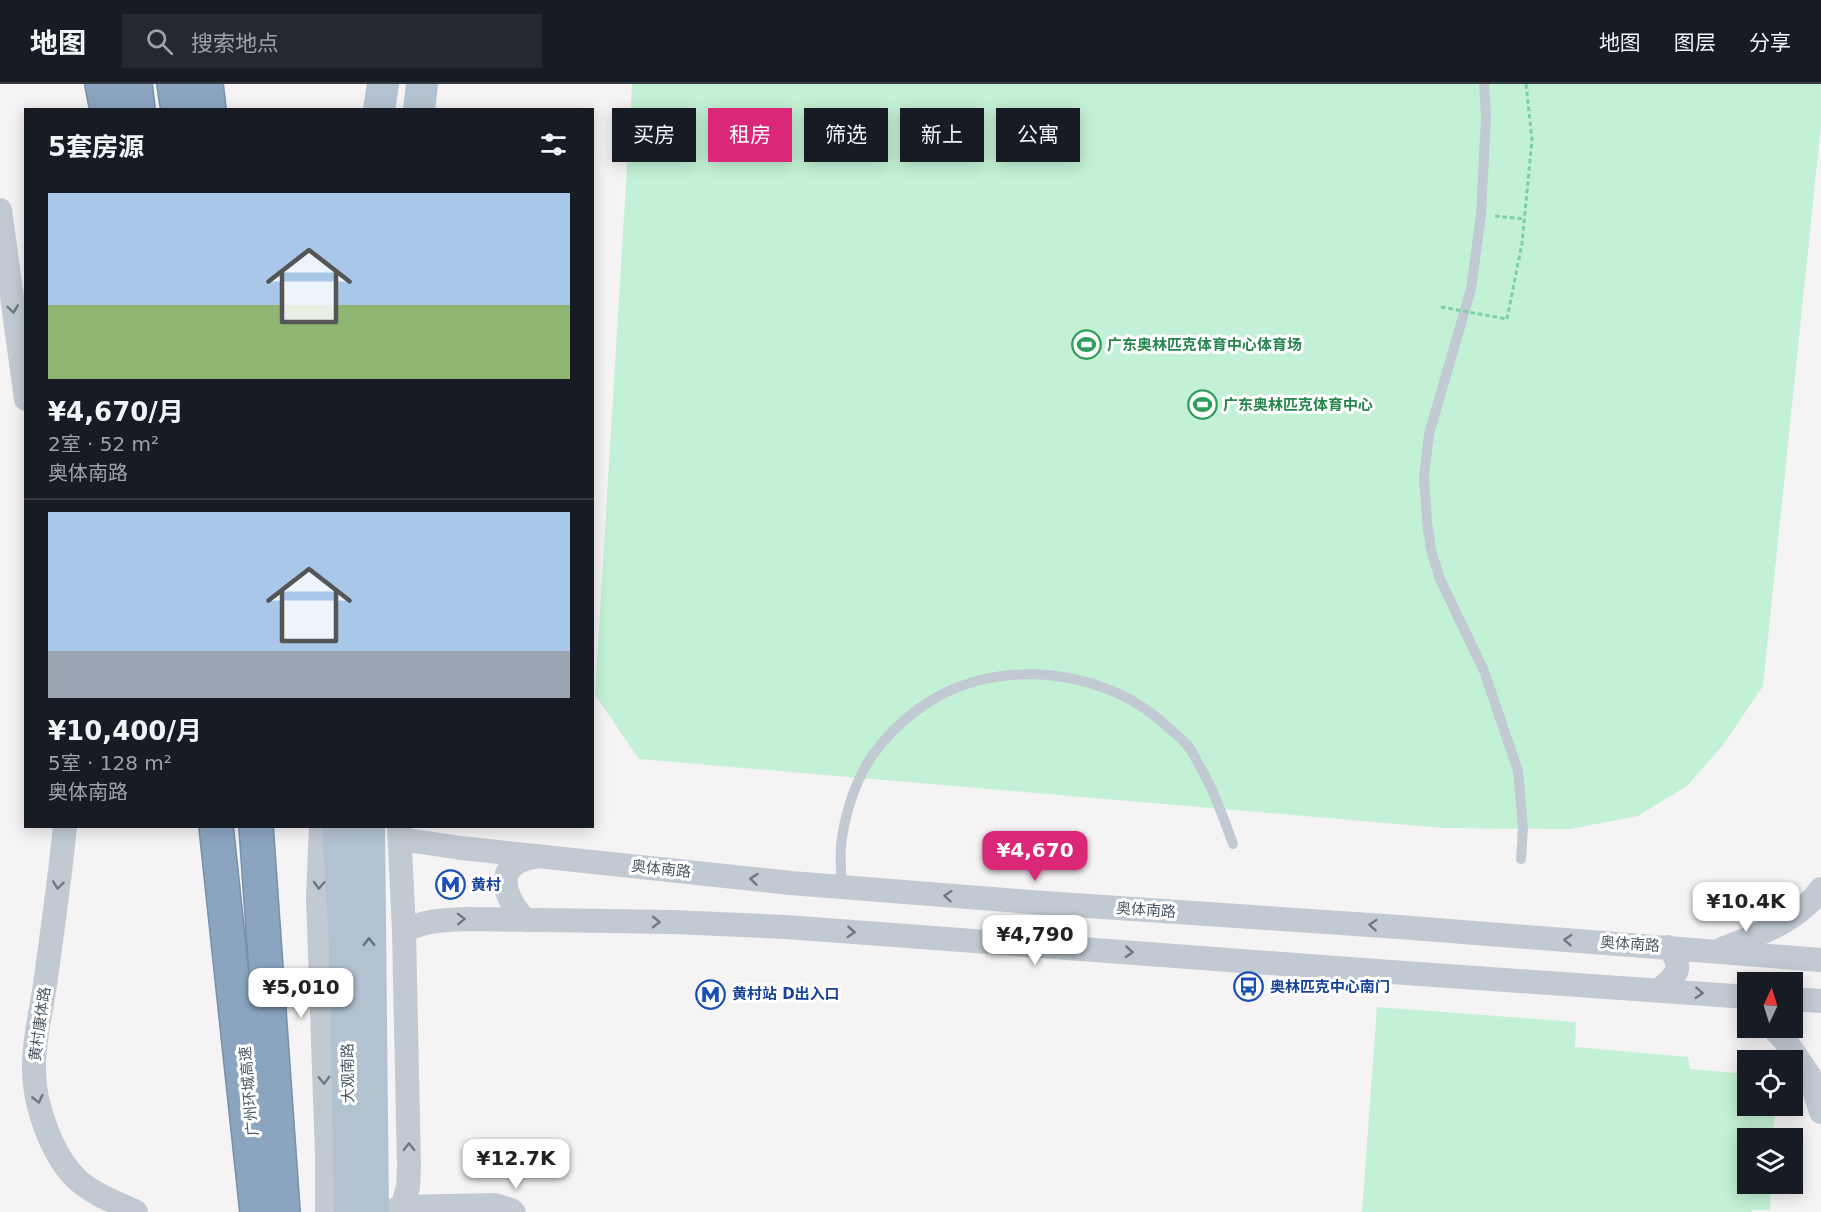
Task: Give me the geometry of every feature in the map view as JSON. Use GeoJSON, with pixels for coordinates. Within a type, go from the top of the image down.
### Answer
{"type":"FeatureCollection","features":[{"type":"Feature","properties":{"kind":"highway"},"geometry":{"type":"LineString","coordinates":[[102,84],[107,108]]}},
{"type":"Feature","properties":{"kind":"highway"},"geometry":{"type":"LineString","coordinates":[[135,84],[138,108]]}},
{"type":"Feature","properties":{"kind":"highway"},"geometry":{"type":"LineString","coordinates":[[174,84],[178,108]]}},
{"type":"Feature","properties":{"kind":"highway"},"geometry":{"type":"LineString","coordinates":[[206,84],[209,108]]}},
{"type":"Feature","properties":{"kind":"highway"},"geometry":{"type":"LineString","coordinates":[[216,828],[258,1212]]}},
{"type":"Feature","properties":{"kind":"highway","name":"广州环城高速"},"geometry":{"type":"LineString","coordinates":[[227,828],[258,1212]]}},
{"type":"Feature","properties":{"kind":"highway","name":"广州环城高速"},"geometry":{"type":"LineString","coordinates":[[256,828],[283,1212]]}},
{"type":"Feature","properties":{"kind":"highway"},"geometry":{"type":"LineString","coordinates":[[265,828],[278,1125]]}},
{"type":"Feature","properties":{"kind":"main road"},"geometry":{"type":"LineString","coordinates":[[380,108],[384,84]]}},
{"type":"Feature","properties":{"kind":"main road"},"geometry":{"type":"LineString","coordinates":[[419,108],[422,84]]}},
{"type":"Feature","properties":{"kind":"main road","name":"大观南路"},"geometry":{"type":"LineString","coordinates":[[338,828],[361,1147],[373,1212]]}},
{"type":"Feature","properties":{"kind":"main road","name":"大观南路"},"geometry":{"type":"LineString","coordinates":[[350,1212],[361,1147],[369,828]]}},
{"type":"Feature","properties":{"kind":"street"},"geometry":{"type":"LineString","coordinates":[[0,210],[24,384]]}},
{"type":"Feature","properties":{"kind":"street","name":"黄村康体路"},"geometry":{"type":"LineString","coordinates":[[65,828],[37,1035],[34,1067],[36,1096],[58,1155],[79,1181],[101,1196],[136,1212]]}},
{"type":"Feature","properties":{"kind":"street"},"geometry":{"type":"LineString","coordinates":[[321,828],[318,897],[327,1212]]}},
{"type":"Feature","properties":{"kind":"street"},"geometry":{"type":"LineString","coordinates":[[399,833],[405,931],[409,1167],[408,1187],[399,1210],[495,1203],[512,1208],[516,1212]]}},
{"type":"Feature","properties":{"kind":"street","name":"奥体南路"},"geometry":{"type":"LineString","coordinates":[[399,833],[537,856],[791,883],[1821,960]]}},
{"type":"Feature","properties":{"kind":"street"},"geometry":{"type":"LineString","coordinates":[[525,920],[508,897],[505,883],[507,872],[518,862],[537,856]]}},
{"type":"Feature","properties":{"kind":"street"},"geometry":{"type":"LineString","coordinates":[[1716,951],[1786,921],[1803,910],[1821,889]]}},
{"type":"Feature","properties":{"kind":"street"},"geometry":{"type":"LineString","coordinates":[[405,931],[415,925],[434,920],[673,922],[786,927],[1659,990],[1737,998]]}},
{"type":"Feature","properties":{"kind":"street"},"geometry":{"type":"LineString","coordinates":[[1659,990],[1672,980],[1677,972],[1676,957],[1668,947]]}},
{"type":"Feature","properties":{"kind":"street"},"geometry":{"type":"LineString","coordinates":[[1803,1000],[1821,1001]]}},
{"type":"Feature","properties":{"kind":"street"},"geometry":{"type":"LineString","coordinates":[[1782,1038],[1810,1077],[1821,1112]]}},
{"type":"Feature","properties":{"kind":"lane"},"geometry":{"type":"LineString","coordinates":[[1484,84],[1486,116],[1481,215],[1471,289],[1429,434],[1424,477],[1431,550],[1440,579],[1484,671],[1518,771],[1523,827],[1521,859]]}},
{"type":"Feature","properties":{"kind":"lane"},"geometry":{"type":"LineString","coordinates":[[842,887],[841,846],[847,813],[872,757],[913,712],[940,696],[973,682],[1013,676],[1052,675],[1096,684],[1131,699],[1161,720],[1188,746],[1194,756],[1212,787],[1233,844]]}},
{"type":"Feature","properties":{"kind":"path"},"geometry":{"type":"LineString","coordinates":[[1441,307],[1507,320],[1522,243],[1532,140],[1526,84]]}},
{"type":"Feature","properties":{"kind":"path"},"geometry":{"type":"LineString","coordinates":[[1481,215],[1524,219]]}},
{"type":"Feature","properties":{"kind":"green space","name":"广东奥林匹克体育中心"},"geometry":{"type":"Polygon","coordinates":[[[632,84],[1821,84],[1821,125],[1763,686],[1723,745],[1688,785],[1638,816],[1570,829],[1444,828],[639,759],[595,695],[627,162],[696,162],[696,108],[631,108],[632,84]]]}},
{"type":"Feature","properties":{"kind":"green space"},"geometry":{"type":"Polygon","coordinates":[[[1377,1007],[1576,1022],[1575,1047],[1688,1057],[1690,1069],[1737,1073],[1737,1116],[1774,1116],[1774,1128],[1737,1128],[1737,1194],[1771,1194],[1770,1210],[1752,1210],[1751,1212],[1362,1212],[1377,1007]]]}},
{"type":"Feature","properties":{"kind":"place","name":"广东奥林匹克体育中心体育场"},"geometry":{"type":"Point","coordinates":[1086,345]}},
{"type":"Feature","properties":{"kind":"place","name":"广东奥林匹克体育中心"},"geometry":{"type":"Point","coordinates":[1202,405]}},
{"type":"Feature","properties":{"kind":"place","name":"黄村"},"geometry":{"type":"Point","coordinates":[450,885]}},
{"type":"Feature","properties":{"kind":"place","name":"奥林匹克中心南门"},"geometry":{"type":"Point","coordinates":[1249,987]}},
{"type":"Feature","properties":{"kind":"place","name":"黄村站 D出入口"},"geometry":{"type":"Point","coordinates":[711,994]}}]}
